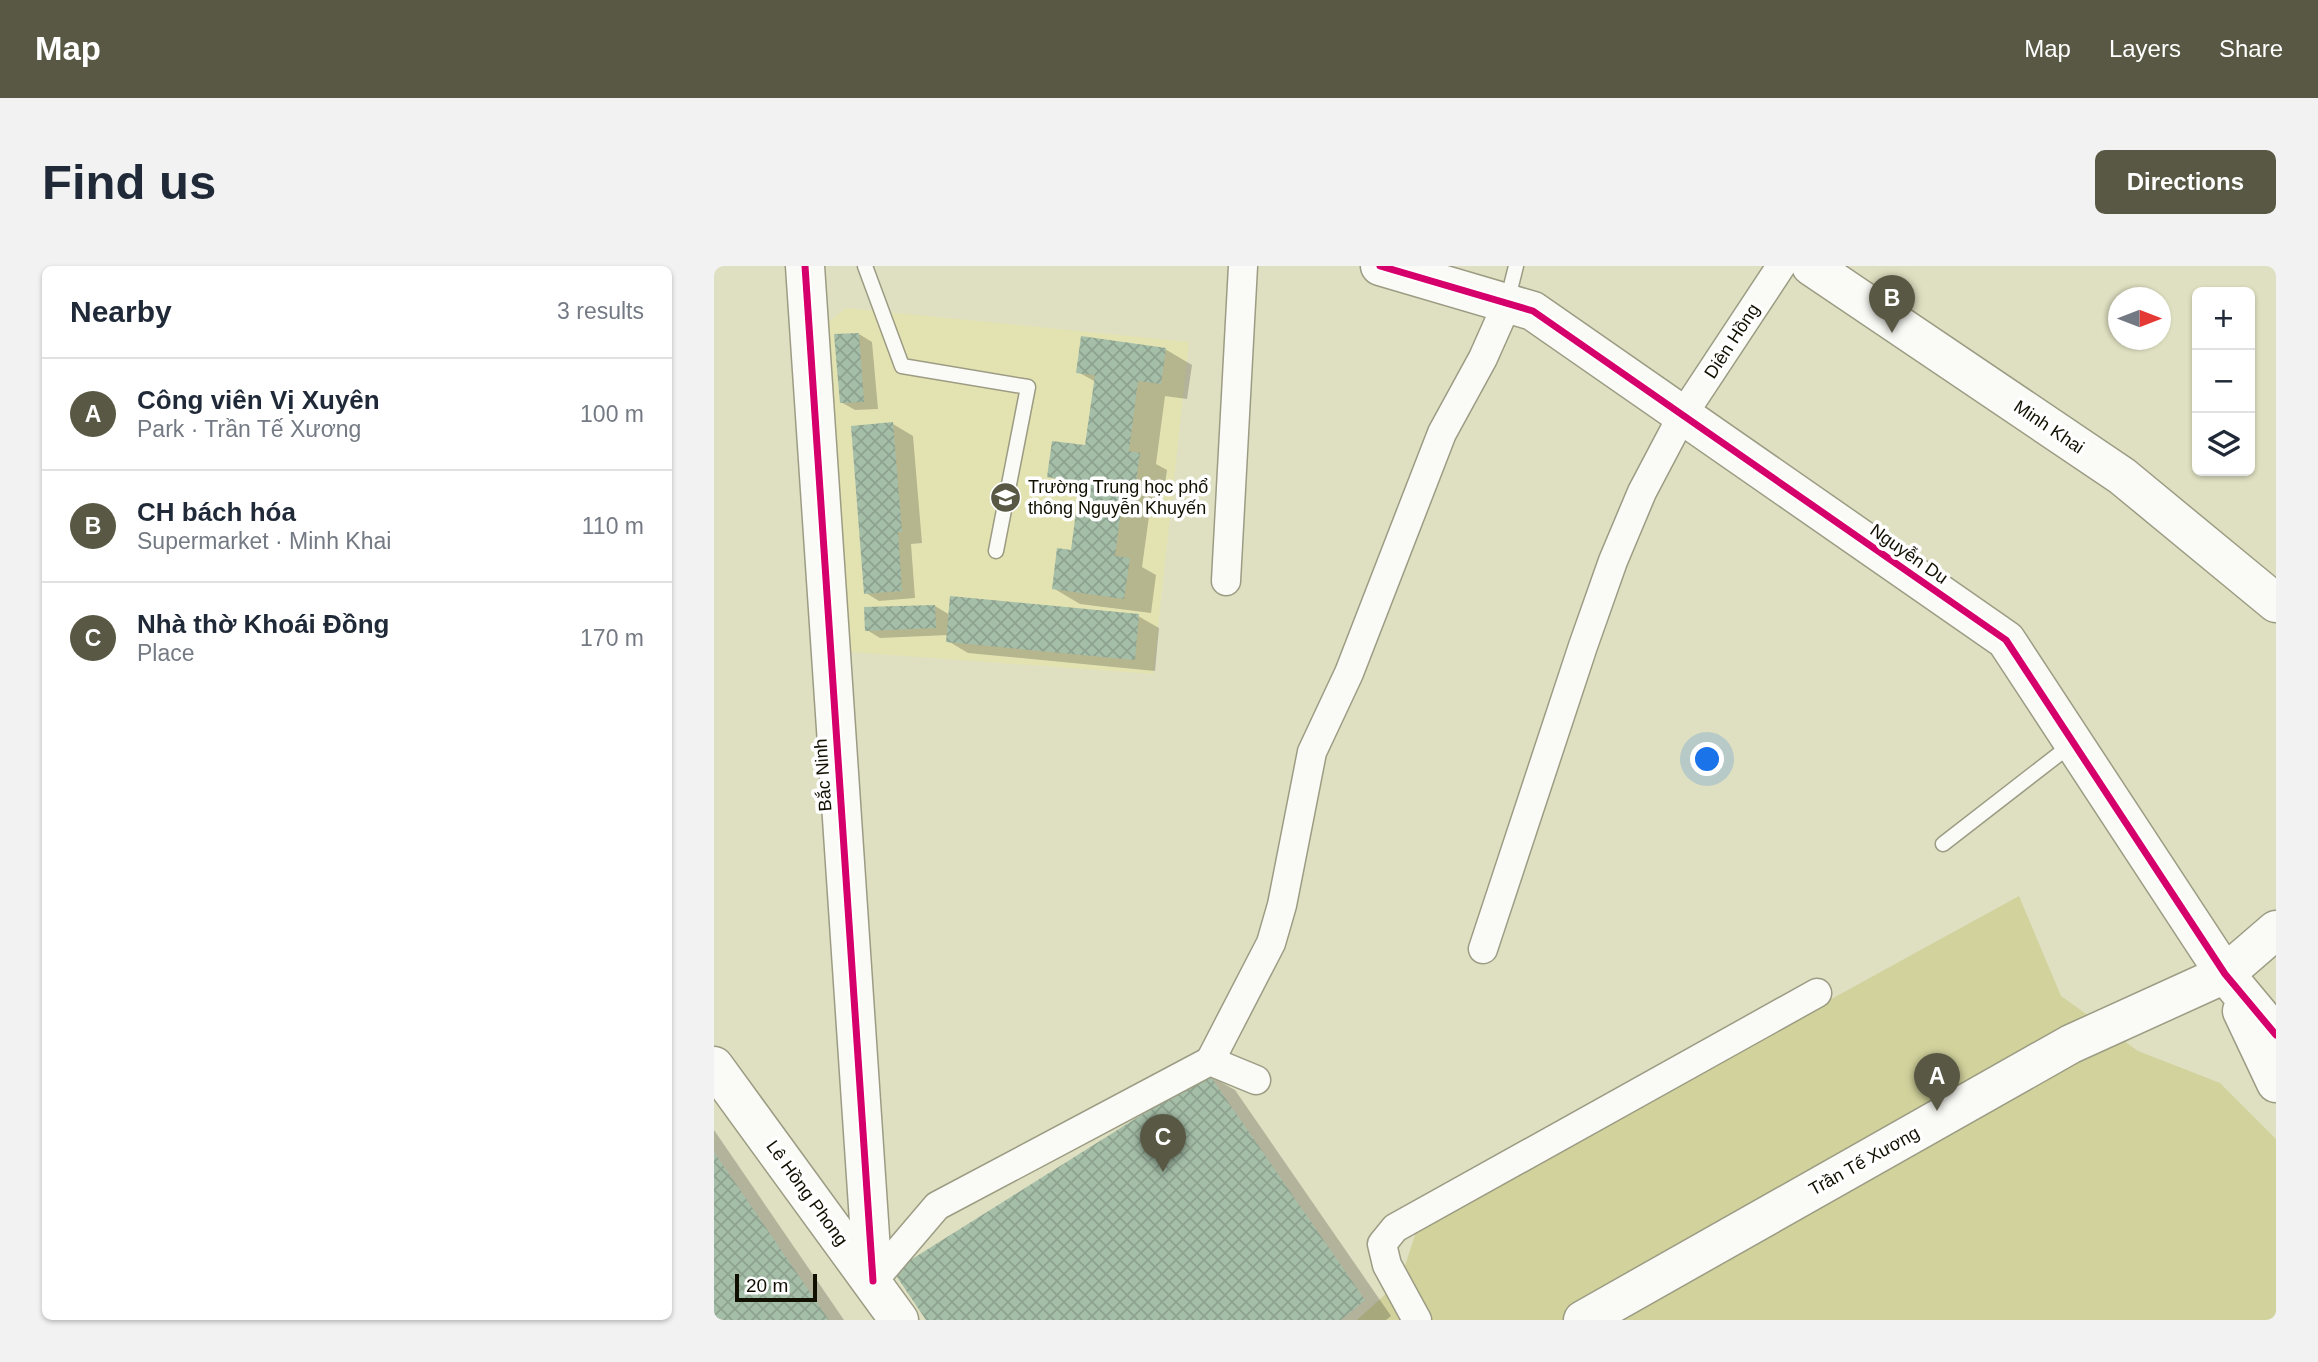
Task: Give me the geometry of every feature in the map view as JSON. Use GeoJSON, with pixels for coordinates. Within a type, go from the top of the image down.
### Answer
{"type":"FeatureCollection","features":[{"type":"Feature","properties":{"kind":"street","name":"Bắc Ninh"},"geometry":{"type":"LineString","coordinates":[[806,266],[873,1281]]}},
{"type":"Feature","properties":{"kind":"street"},"geometry":{"type":"LineString","coordinates":[[1226,581],[1243,266]]}},
{"type":"Feature","properties":{"kind":"street","name":"Nguyễn Du"},"geometry":{"type":"LineString","coordinates":[[1380,266],[1533,311],[2006,640],[2225,974],[2276,1035]]}},
{"type":"Feature","properties":{"kind":"street","name":"Diên Hồng"},"geometry":{"type":"LineString","coordinates":[[1483,949],[1613,561],[1643,492],[1682,416],[1781,266]]}},
{"type":"Feature","properties":{"kind":"street","name":"Minh Khai"},"geometry":{"type":"LineString","coordinates":[[1811,266],[2123,477],[2276,603]]}},
{"type":"Feature","properties":{"kind":"street"},"geometry":{"type":"LineString","coordinates":[[873,1281],[937,1206],[1210,1061],[1271,943],[1282,905],[1312,752],[1349,673],[1442,433],[1483,358],[1507,304]]}},
{"type":"Feature","properties":{"kind":"street","name":"Trần Tế Xương"},"geometry":{"type":"LineString","coordinates":[[1583,1320],[2071,1044],[2225,974],[2276,930]]}},
{"type":"Feature","properties":{"kind":"street","name":"Nguyễn Du"},"geometry":{"type":"LineString","coordinates":[[2225,974],[2276,1083]]}},
{"type":"Feature","properties":{"kind":"street"},"geometry":{"type":"LineString","coordinates":[[1417,1320],[1387,1265],[1382,1244],[1395,1228],[1817,993]]}},
{"type":"Feature","properties":{"kind":"street"},"geometry":{"type":"LineString","coordinates":[[1210,1061],[1256,1080]]}},
{"type":"Feature","properties":{"kind":"street","name":"Lê Hồng Phong"},"geometry":{"type":"LineString","coordinates":[[714,1066],[899,1320]]}},
{"type":"Feature","properties":{"kind":"lane"},"geometry":{"type":"LineString","coordinates":[[866,266],[902,366],[1028,387],[996,551]]}},
{"type":"Feature","properties":{"kind":"lane"},"geometry":{"type":"LineString","coordinates":[[1507,304],[1516,266]]}},
{"type":"Feature","properties":{"kind":"lane"},"geometry":{"type":"LineString","coordinates":[[1943,844],[2073,743]]}},
{"type":"Feature","properties":{"kind":"shaded area","name":"Trường Trung học phổ thông Nguyễn Khuyến"},"geometry":{"type":"Polygon","coordinates":[[[846,308],[1189,342],[1153,674],[850,652],[825,325],[846,308]]]}},
{"type":"Feature","properties":{"kind":"shaded area"},"geometry":{"type":"Polygon","coordinates":[[[2019,896],[2061,996],[2138,1051],[2220,1083],[2276,1139],[2276,1320],[1357,1320],[1400,1281],[1418,1226],[2019,896]]]}},
{"type":"Feature","properties":{"kind":"building"},"geometry":{"type":"Polygon","coordinates":[[[859,333],[864,402],[840,403],[834,334],[859,333]]]}},
{"type":"Feature","properties":{"kind":"building"},"geometry":{"type":"Polygon","coordinates":[[[1081,336],[1166,348],[1161,384],[1138,381],[1129,451],[1140,453],[1135,489],[1124,488],[1115,556],[1130,558],[1124,599],[1052,589],[1057,548],[1071,550],[1080,482],[1047,477],[1052,441],[1085,445],[1095,375],[1076,373],[1081,336]]]}},
{"type":"Feature","properties":{"kind":"building"},"geometry":{"type":"Polygon","coordinates":[[[893,422],[902,532],[898,532],[902,591],[864,594],[851,426],[893,422]]]}},
{"type":"Feature","properties":{"kind":"building"},"geometry":{"type":"Polygon","coordinates":[[[950,596],[1139,614],[1135,660],[946,642],[950,596]]]}},
{"type":"Feature","properties":{"kind":"building"},"geometry":{"type":"Polygon","coordinates":[[[935,605],[936,628],[865,631],[864,607],[935,605]]]}},
{"type":"Feature","properties":{"kind":"building"},"geometry":{"type":"Polygon","coordinates":[[[1208,1073],[1365,1300],[1341,1320],[926,1320],[893,1271],[1208,1073]]]}},
{"type":"Feature","properties":{"kind":"building"},"geometry":{"type":"Polygon","coordinates":[[[714,1152],[829,1320],[714,1320],[714,1152]]]}},
{"type":"Feature","properties":{"kind":"cycle path"},"geometry":{"type":"LineString","coordinates":[[805,266],[873,1281]]}},
{"type":"Feature","properties":{"kind":"cycle path"},"geometry":{"type":"LineString","coordinates":[[1380,266],[1533,311],[2006,640],[2225,974],[2276,1035]]}},
{"type":"Feature","properties":{"kind":"place","name":"CH bách hóa"},"geometry":{"type":"Point","coordinates":[1892,333]}},
{"type":"Feature","properties":{"kind":"place","name":"Trường Trung học phổ thông Nguyễn Khuyến"},"geometry":{"type":"Point","coordinates":[1005,497]}},
{"type":"Feature","properties":{"kind":"place","name":"Công viên Vị Xuyên"},"geometry":{"type":"Point","coordinates":[1937,1111]}},
{"type":"Feature","properties":{"kind":"place","name":"Nhà thờ Khoái Đồng"},"geometry":{"type":"Point","coordinates":[1163,1172]}}]}
